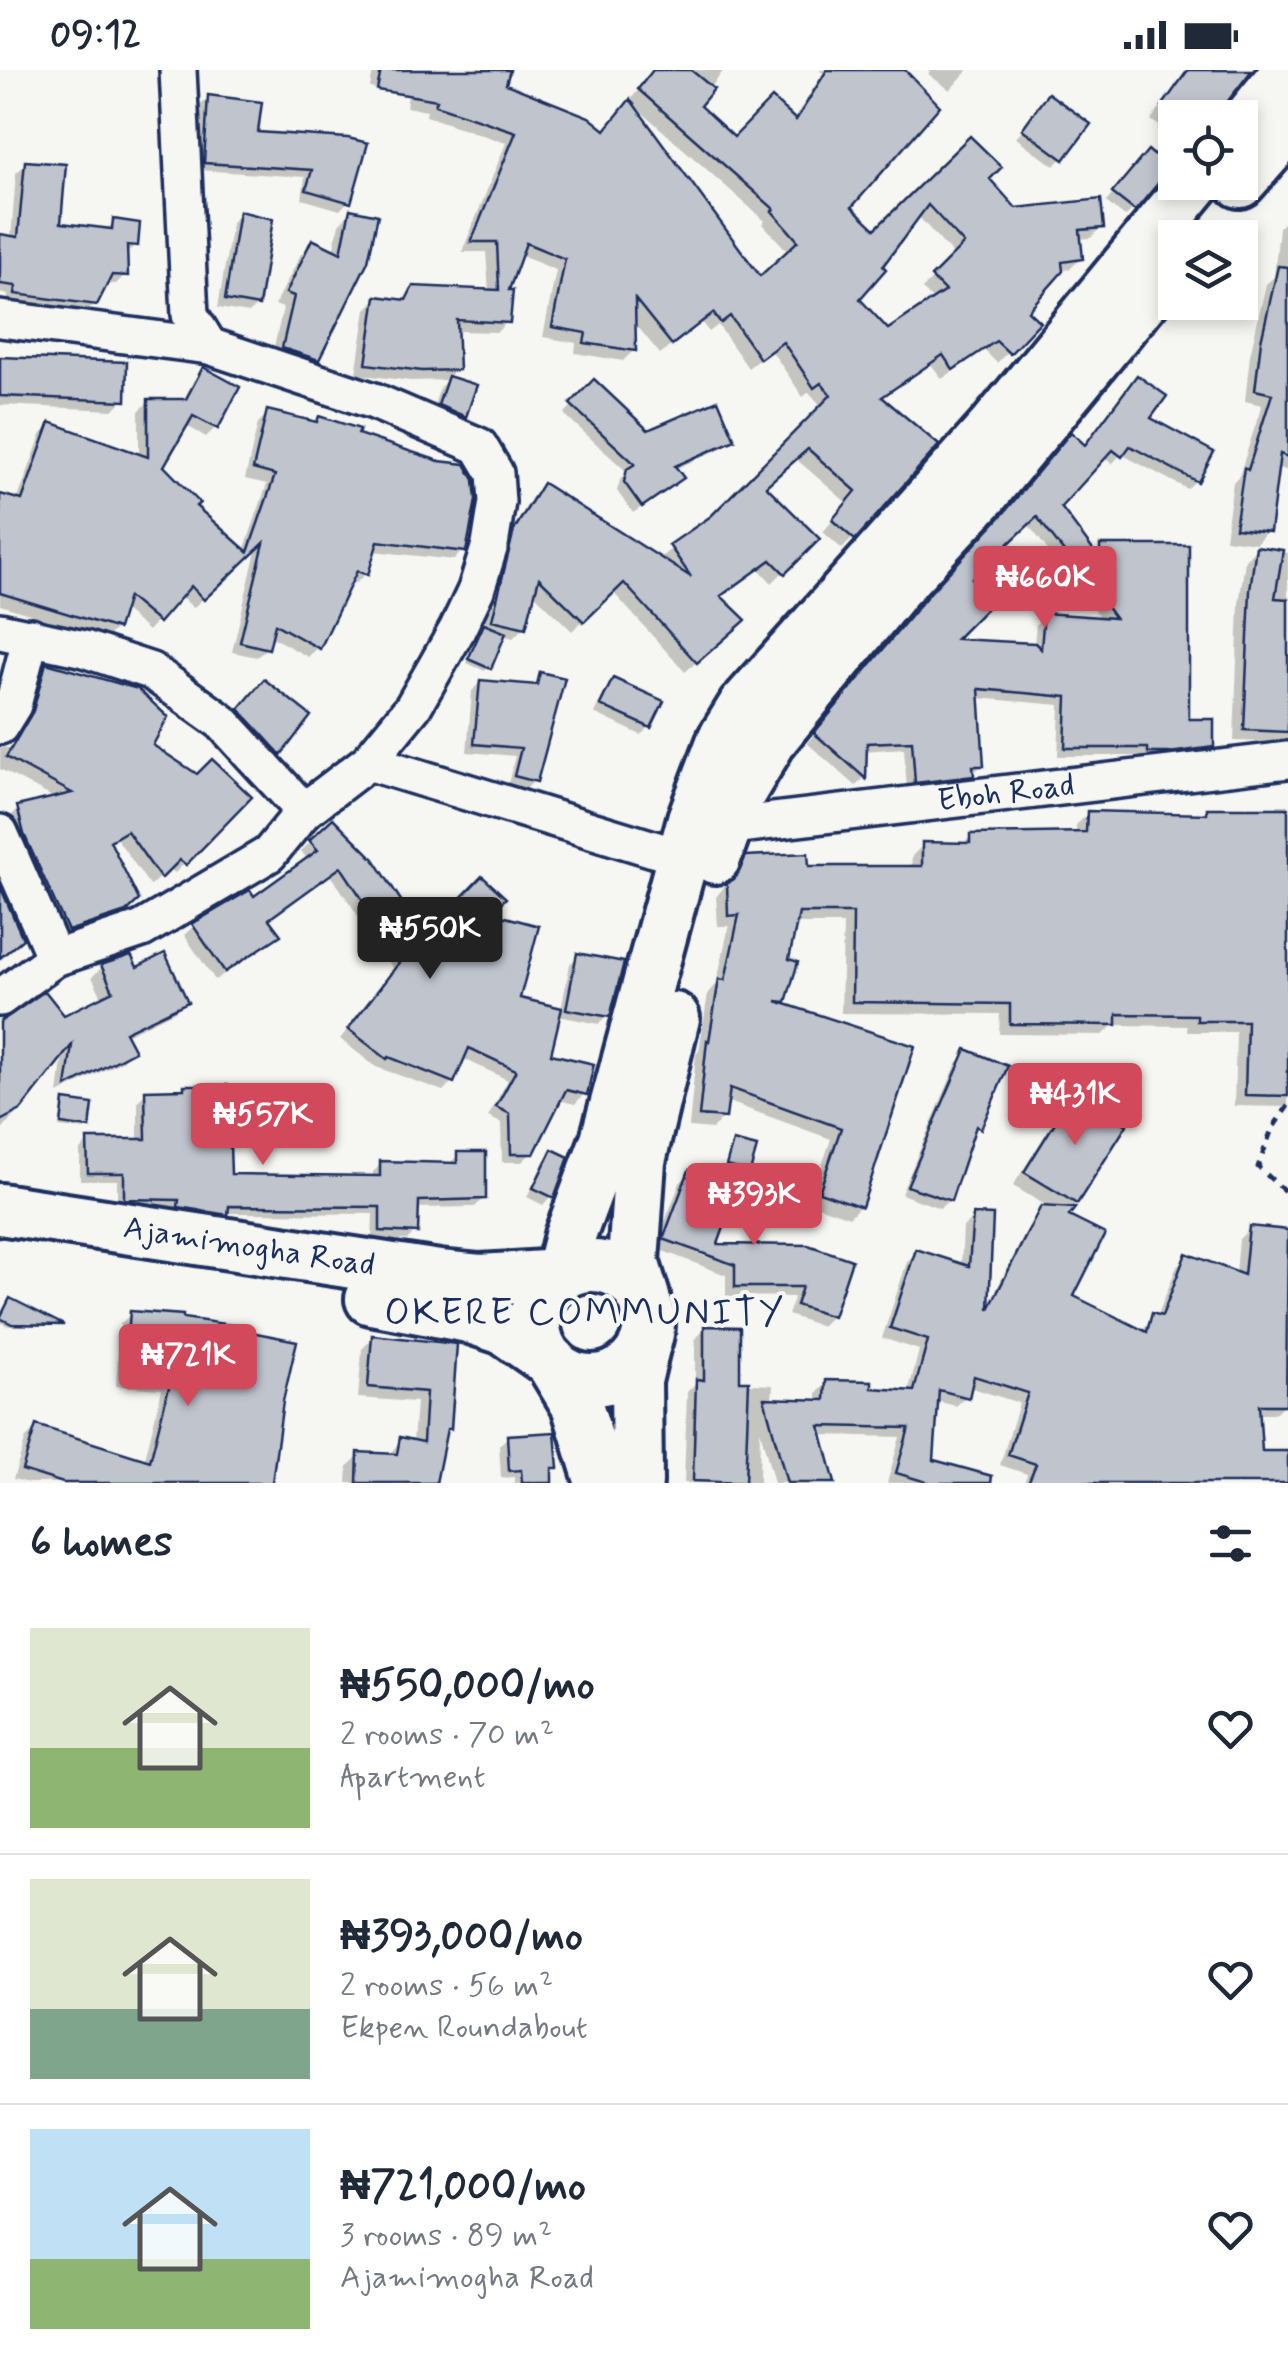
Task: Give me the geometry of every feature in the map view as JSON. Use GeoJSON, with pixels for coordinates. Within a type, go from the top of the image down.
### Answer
{"type":"FeatureCollection","features":[{"type":"Feature","properties":{"kind":"main road"},"geometry":{"type":"LineString","coordinates":[[1258,108],[1288,71]]}},
{"type":"Feature","properties":{"kind":"main road"},"geometry":{"type":"LineString","coordinates":[[1258,162],[1288,128]]}},
{"type":"Feature","properties":{"kind":"main road"},"geometry":{"type":"LineString","coordinates":[[560,1275],[570,1236],[606,1140],[708,775],[723,740],[744,706],[996,425],[1181,200]]}},
{"type":"Feature","properties":{"kind":"main road"},"geometry":{"type":"LineString","coordinates":[[1209,220],[1225,200]]}},
{"type":"Feature","properties":{"kind":"main road"},"geometry":{"type":"LineString","coordinates":[[637,1483],[636,1381],[650,1330],[633,1261],[640,1161],[693,937],[724,827],[736,799],[773,737],[896,587],[982,495],[1158,282]]}},
{"type":"Feature","properties":{"kind":"main road","name":"Ajamimogha Road"},"geometry":{"type":"LineString","coordinates":[[0,1209],[439,1276],[480,1280],[560,1275]]}},
{"type":"Feature","properties":{"kind":"main road","name":"Ajamimogha Road"},"geometry":{"type":"LineString","coordinates":[[0,1242],[468,1316],[504,1329],[550,1362]]}},
{"type":"Feature","properties":{"kind":"main road"},"geometry":{"type":"LineString","coordinates":[[601,1483],[577,1405],[541,1349],[534,1316],[547,1286],[578,1267],[616,1270],[633,1281],[644,1297]]}},
{"type":"Feature","properties":{"kind":"main road"},"geometry":{"type":"LineString","coordinates":[[550,1362],[566,1374],[601,1379],[619,1374],[644,1347]]}},
{"type":"Feature","properties":{"kind":"street"},"geometry":{"type":"LineString","coordinates":[[178,70],[190,315],[209,346]]}},
{"type":"Feature","properties":{"kind":"street"},"geometry":{"type":"LineString","coordinates":[[0,319],[209,346],[374,401],[478,446],[496,474],[498,502],[476,590],[414,707],[368,762],[304,811],[269,854],[142,929],[55,958],[0,998]]}},
{"type":"Feature","properties":{"kind":"street"},"geometry":{"type":"LineString","coordinates":[[0,726],[14,705],[15,634],[84,649],[151,671],[222,722],[304,811]]}},
{"type":"Feature","properties":{"kind":"street","name":"Eboh Road"},"geometry":{"type":"LineString","coordinates":[[724,827],[1288,760]]}},
{"type":"Feature","properties":{"kind":"street"},"geometry":{"type":"LineString","coordinates":[[368,762],[684,858]]}},
{"type":"Feature","properties":{"kind":"street"},"geometry":{"type":"LineString","coordinates":[[0,833],[55,958]]}},
{"type":"Feature","properties":{"kind":"path"},"geometry":{"type":"LineString","coordinates":[[1288,1106],[1272,1129],[1258,1167],[1288,1194]]}},
{"type":"Feature","properties":{"kind":"building"},"geometry":{"type":"Polygon","coordinates":[[[381,70],[510,70],[506,84],[589,117],[605,130],[630,99],[760,276],[798,241],[774,209],[638,89],[653,70],[691,70],[714,89],[700,106],[734,137],[772,98],[796,120],[827,70],[905,70],[940,106],[852,207],[875,229],[970,136],[1002,167],[990,179],[1016,208],[1101,199],[1104,228],[1080,230],[1083,259],[1062,262],[1063,271],[1028,311],[1040,322],[1010,354],[996,341],[953,370],[943,355],[882,397],[939,445],[855,540],[832,520],[856,491],[808,449],[766,486],[820,539],[785,574],[771,560],[721,596],[746,620],[697,663],[624,583],[584,622],[539,578],[526,628],[492,620],[514,530],[543,483],[691,577],[669,545],[711,516],[831,395],[821,383],[814,388],[783,342],[760,359],[730,316],[721,323],[713,313],[672,345],[635,299],[636,351],[584,343],[586,333],[552,327],[565,259],[526,243],[509,290],[513,290],[510,323],[457,320],[459,370],[422,371],[366,364],[376,296],[406,300],[413,286],[499,290],[497,242],[471,242],[516,132],[435,105],[437,100],[377,90],[381,70]],[[928,205],[883,266],[886,269],[860,299],[888,329],[945,291],[931,277],[964,244],[928,205]]]}},
{"type":"Feature","properties":{"kind":"building"},"geometry":{"type":"Polygon","coordinates":[[[1188,70],[1252,70],[1229,100],[1166,100],[1188,70]]]}},
{"type":"Feature","properties":{"kind":"building"},"geometry":{"type":"Polygon","coordinates":[[[1048,93],[1091,124],[1064,160],[1022,129],[1048,93]]]}},
{"type":"Feature","properties":{"kind":"building"},"geometry":{"type":"Polygon","coordinates":[[[208,95],[262,102],[258,132],[368,143],[351,203],[306,190],[312,170],[204,163],[208,95]]]}},
{"type":"Feature","properties":{"kind":"building"},"geometry":{"type":"Polygon","coordinates":[[[1148,150],[1158,159],[1158,183],[1135,211],[1112,193],[1148,150]]]}},
{"type":"Feature","properties":{"kind":"building"},"geometry":{"type":"Polygon","coordinates":[[[25,161],[66,164],[61,223],[112,229],[113,219],[140,223],[138,246],[127,245],[128,276],[112,275],[97,305],[15,294],[16,286],[0,284],[0,234],[18,237],[25,161]]]}},
{"type":"Feature","properties":{"kind":"building"},"geometry":{"type":"Polygon","coordinates":[[[350,209],[378,215],[368,261],[319,360],[282,348],[294,296],[286,293],[312,239],[341,253],[350,209]]]}},
{"type":"Feature","properties":{"kind":"building"},"geometry":{"type":"Polygon","coordinates":[[[239,211],[273,219],[259,306],[225,300],[239,211]]]}},
{"type":"Feature","properties":{"kind":"building"},"geometry":{"type":"Polygon","coordinates":[[[1278,266],[1288,267],[1288,457],[1280,454],[1270,532],[1235,528],[1244,468],[1248,470],[1272,394],[1255,390],[1261,341],[1278,266]]]}},
{"type":"Feature","properties":{"kind":"building"},"geometry":{"type":"Polygon","coordinates":[[[0,357],[127,362],[126,401],[0,396],[0,357]]]}},
{"type":"Feature","properties":{"kind":"building"},"geometry":{"type":"Polygon","coordinates":[[[203,367],[240,387],[218,429],[193,416],[164,466],[200,503],[196,506],[248,552],[275,475],[253,469],[267,410],[317,422],[319,416],[360,429],[358,434],[439,461],[465,464],[474,480],[476,500],[466,552],[378,541],[368,575],[357,571],[320,649],[275,624],[269,649],[240,642],[264,543],[204,600],[191,586],[159,623],[128,597],[118,629],[0,593],[0,494],[22,500],[50,422],[148,457],[148,399],[186,399],[203,367]]]}},
{"type":"Feature","properties":{"kind":"building"},"geometry":{"type":"Polygon","coordinates":[[[1137,375],[1167,396],[1151,418],[1214,452],[1198,482],[1130,446],[1122,457],[1113,450],[1061,507],[1093,550],[1074,565],[1037,517],[972,578],[994,601],[956,639],[1035,643],[1041,649],[1044,613],[1115,618],[1100,598],[1100,545],[1189,545],[1189,719],[1214,719],[1214,747],[1169,753],[1148,753],[1148,748],[1065,748],[1067,697],[979,689],[984,766],[973,766],[974,776],[915,783],[912,741],[867,743],[866,779],[814,733],[1071,432],[1085,445],[1137,375]]]}},
{"type":"Feature","properties":{"kind":"building"},"geometry":{"type":"Polygon","coordinates":[[[448,376],[477,385],[466,417],[438,405],[448,376]]]}},
{"type":"Feature","properties":{"kind":"building"},"geometry":{"type":"Polygon","coordinates":[[[594,379],[648,430],[718,400],[735,440],[675,466],[684,478],[642,507],[624,482],[627,469],[635,464],[570,404],[594,379]]]}},
{"type":"Feature","properties":{"kind":"building"},"geometry":{"type":"Polygon","coordinates":[[[1256,546],[1283,550],[1275,598],[1288,599],[1288,732],[1244,730],[1250,590],[1256,546]]]}},
{"type":"Feature","properties":{"kind":"building"},"geometry":{"type":"Polygon","coordinates":[[[484,624],[506,633],[491,669],[468,659],[484,624]]]}},
{"type":"Feature","properties":{"kind":"building"},"geometry":{"type":"Polygon","coordinates":[[[46,663],[138,689],[168,717],[153,745],[197,774],[212,759],[252,797],[186,865],[180,860],[161,879],[127,831],[110,841],[139,900],[126,912],[68,931],[24,834],[17,806],[72,793],[6,757],[33,711],[46,663]]]}},
{"type":"Feature","properties":{"kind":"building"},"geometry":{"type":"Polygon","coordinates":[[[540,672],[565,678],[537,782],[514,776],[521,748],[474,744],[480,680],[537,685],[540,672]]]}},
{"type":"Feature","properties":{"kind":"building"},"geometry":{"type":"Polygon","coordinates":[[[613,678],[664,701],[651,728],[600,705],[613,678]]]}},
{"type":"Feature","properties":{"kind":"building"},"geometry":{"type":"Polygon","coordinates":[[[264,679],[311,716],[281,755],[239,709],[264,679]]]}},
{"type":"Feature","properties":{"kind":"building"},"geometry":{"type":"Polygon","coordinates":[[[1207,808],[1288,808],[1288,1096],[1245,1095],[1247,1021],[1197,1021],[1197,1015],[1117,1014],[1117,1025],[1010,1024],[1010,1004],[852,1002],[853,913],[799,913],[789,959],[798,962],[786,1002],[776,1001],[915,1046],[862,1207],[819,1192],[841,1128],[730,1088],[726,1118],[699,1116],[707,1040],[719,979],[725,980],[739,915],[728,916],[727,883],[734,879],[746,856],[808,853],[809,866],[922,866],[922,842],[970,843],[970,834],[1086,832],[1087,811],[1207,814],[1207,808]]]}},
{"type":"Feature","properties":{"kind":"building"},"geometry":{"type":"Polygon","coordinates":[[[333,818],[374,859],[424,936],[482,876],[506,898],[491,913],[539,926],[520,998],[562,1008],[551,1054],[594,1064],[587,1095],[566,1090],[534,1154],[511,1154],[510,1114],[496,1107],[516,1070],[469,1048],[454,1083],[387,1059],[348,1029],[402,959],[341,867],[269,919],[281,935],[225,972],[192,924],[250,890],[254,896],[318,850],[309,840],[333,818]]]}},
{"type":"Feature","properties":{"kind":"building"},"geometry":{"type":"Polygon","coordinates":[[[0,886],[23,939],[0,958],[0,886]]]}},
{"type":"Feature","properties":{"kind":"building"},"geometry":{"type":"Polygon","coordinates":[[[165,953],[188,1002],[125,1032],[135,1051],[66,1087],[72,1045],[21,1110],[0,1121],[0,1022],[45,991],[64,1015],[113,991],[101,965],[131,955],[137,967],[165,953]]]}},
{"type":"Feature","properties":{"kind":"building"},"geometry":{"type":"Polygon","coordinates":[[[577,953],[624,962],[610,1017],[566,1009],[577,953]]]}},
{"type":"Feature","properties":{"kind":"building"},"geometry":{"type":"Polygon","coordinates":[[[966,1049],[1008,1066],[981,1129],[976,1126],[951,1201],[907,1186],[966,1049]]]}},
{"type":"Feature","properties":{"kind":"building"},"geometry":{"type":"Polygon","coordinates":[[[184,1085],[228,1085],[231,1174],[380,1176],[380,1161],[457,1163],[457,1152],[486,1152],[486,1199],[419,1201],[418,1233],[380,1231],[380,1207],[229,1206],[228,1215],[178,1207],[179,1200],[124,1199],[124,1173],[88,1173],[87,1139],[146,1139],[145,1090],[184,1089],[184,1085]]]}},
{"type":"Feature","properties":{"kind":"building"},"geometry":{"type":"Polygon","coordinates":[[[1074,1092],[1127,1125],[1077,1204],[1024,1172],[1074,1092]]]}},
{"type":"Feature","properties":{"kind":"building"},"geometry":{"type":"Polygon","coordinates":[[[64,1100],[93,1104],[90,1128],[61,1124],[64,1100]]]}},
{"type":"Feature","properties":{"kind":"building"},"geometry":{"type":"Polygon","coordinates":[[[733,1141],[757,1147],[750,1172],[726,1166],[733,1141]]]}},
{"type":"Feature","properties":{"kind":"building"},"geometry":{"type":"Polygon","coordinates":[[[552,1149],[569,1157],[554,1198],[533,1188],[552,1149]]]}},
{"type":"Feature","properties":{"kind":"building"},"geometry":{"type":"Polygon","coordinates":[[[689,1170],[738,1189],[718,1244],[808,1245],[852,1260],[833,1317],[796,1305],[802,1287],[735,1287],[735,1265],[663,1239],[689,1170]]]}},
{"type":"Feature","properties":{"kind":"building"},"geometry":{"type":"Polygon","coordinates":[[[1041,1206],[1075,1208],[1069,1216],[1105,1234],[1074,1296],[1147,1332],[1152,1313],[1162,1316],[1186,1253],[1244,1275],[1249,1226],[1288,1230],[1286,1405],[1259,1405],[1262,1451],[1288,1451],[1288,1483],[1028,1483],[1036,1464],[1008,1455],[1028,1393],[974,1376],[969,1398],[939,1390],[934,1460],[992,1476],[991,1483],[930,1483],[896,1473],[909,1428],[820,1426],[835,1483],[787,1483],[764,1398],[825,1400],[826,1380],[872,1381],[872,1388],[914,1391],[928,1340],[890,1328],[916,1249],[969,1266],[973,1214],[993,1215],[989,1309],[1041,1206]]]}},
{"type":"Feature","properties":{"kind":"building"},"geometry":{"type":"Polygon","coordinates":[[[10,1298],[64,1325],[12,1324],[0,1318],[10,1298]]]}},
{"type":"Feature","properties":{"kind":"building"},"geometry":{"type":"Polygon","coordinates":[[[130,1311],[183,1315],[297,1341],[283,1401],[272,1483],[63,1483],[22,1470],[36,1425],[150,1461],[171,1379],[125,1376],[130,1311]]]}},
{"type":"Feature","properties":{"kind":"building"},"geometry":{"type":"Polygon","coordinates":[[[704,1326],[740,1327],[740,1381],[749,1381],[745,1483],[693,1481],[696,1379],[704,1380],[704,1326]]]}},
{"type":"Feature","properties":{"kind":"building"},"geometry":{"type":"Polygon","coordinates":[[[372,1335],[457,1344],[451,1429],[447,1429],[436,1483],[357,1483],[358,1452],[397,1454],[400,1437],[423,1442],[426,1392],[368,1387],[372,1335]]]}},
{"type":"Feature","properties":{"kind":"building"},"geometry":{"type":"Polygon","coordinates":[[[555,1432],[558,1468],[552,1468],[552,1483],[522,1483],[521,1470],[509,1471],[507,1435],[555,1432]]]}},
{"type":"Feature","properties":{"kind":"district","name":"OKERE COMMUNITY"},"geometry":{"type":"Point","coordinates":[585,1313]}}]}
